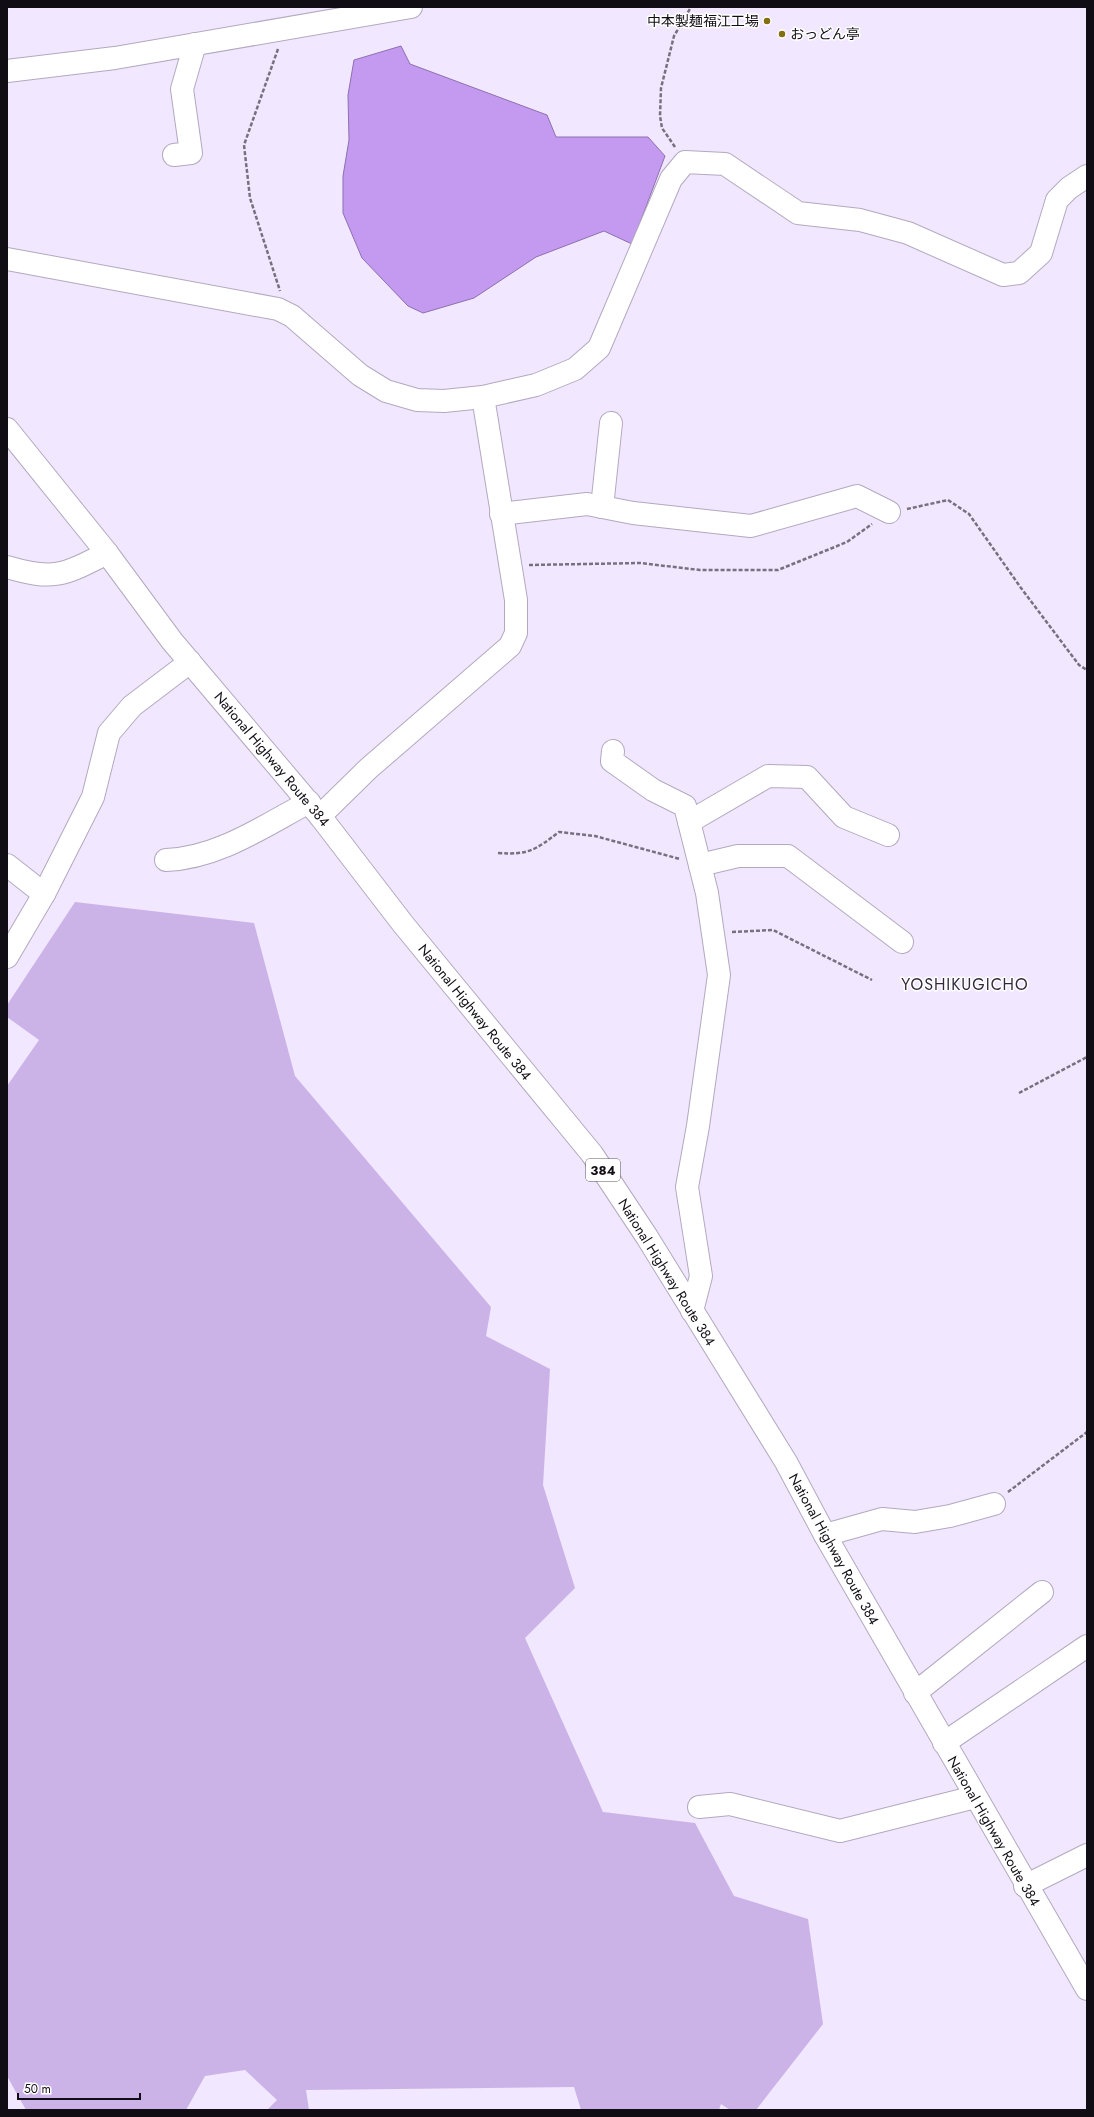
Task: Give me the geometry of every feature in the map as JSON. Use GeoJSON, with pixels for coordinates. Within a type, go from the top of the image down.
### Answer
{"type":"FeatureCollection","features":[{"type":"Feature","properties":{"kind":"main road"},"geometry":{"type":"LineString","coordinates":[[7,71],[115,58],[411,7]]}},
{"type":"Feature","properties":{"kind":"main road"},"geometry":{"type":"LineString","coordinates":[[174,156],[191,153],[182,89],[196,44]]}},
{"type":"Feature","properties":{"kind":"main road"},"geometry":{"type":"LineString","coordinates":[[7,259],[278,309],[287,313],[360,375],[386,391],[417,400],[444,401],[483,397],[536,385],[575,369],[599,348],[671,179],[685,162],[725,164],[798,214],[860,220],[908,233],[1004,275],[1018,273],[1041,253],[1058,200],[1069,188],[1087,176]]}},
{"type":"Feature","properties":{"kind":"main road"},"geometry":{"type":"LineString","coordinates":[[166,860],[180,859],[227,846],[315,809],[369,768],[510,646],[516,633],[516,600],[483,397]]}},
{"type":"Feature","properties":{"kind":"main road"},"geometry":{"type":"LineString","coordinates":[[602,507],[611,423]]}},
{"type":"Feature","properties":{"kind":"main road","name":"National Highway Route 384"},"geometry":{"type":"LineString","coordinates":[[7,429],[107,553],[172,641],[315,809],[402,924],[592,1154],[786,1462],[825,1535],[915,1693],[1087,1989]]}},
{"type":"Feature","properties":{"kind":"main road"},"geometry":{"type":"LineString","coordinates":[[501,514],[587,504],[633,514],[751,526],[857,496],[889,512]]}},
{"type":"Feature","properties":{"kind":"main road"},"geometry":{"type":"LineString","coordinates":[[7,567],[29,573],[52,575],[72,572],[107,553]]}},
{"type":"Feature","properties":{"kind":"main road"},"geometry":{"type":"LineString","coordinates":[[7,957],[44,894],[93,797],[109,734],[132,706],[190,662]]}},
{"type":"Feature","properties":{"kind":"main road"},"geometry":{"type":"LineString","coordinates":[[613,751],[612,762],[653,790],[685,806],[707,893],[719,975],[698,1126],[687,1187],[701,1276],[692,1311]]}},
{"type":"Feature","properties":{"kind":"main road"},"geometry":{"type":"LineString","coordinates":[[689,822],[768,776],[807,777],[844,817],[888,835]]}},
{"type":"Feature","properties":{"kind":"main road"},"geometry":{"type":"LineString","coordinates":[[700,865],[738,856],[788,856],[902,942]]}},
{"type":"Feature","properties":{"kind":"main road"},"geometry":{"type":"LineString","coordinates":[[7,865],[44,894]]}},
{"type":"Feature","properties":{"kind":"main road"},"geometry":{"type":"LineString","coordinates":[[825,1535],[882,1519],[915,1522],[950,1516],[994,1504]]}},
{"type":"Feature","properties":{"kind":"main road"},"geometry":{"type":"LineString","coordinates":[[915,1693],[1042,1592]]}},
{"type":"Feature","properties":{"kind":"main road"},"geometry":{"type":"LineString","coordinates":[[944,1743],[1087,1646]]}},
{"type":"Feature","properties":{"kind":"main road"},"geometry":{"type":"LineString","coordinates":[[699,1807],[730,1804],[840,1831],[975,1797]]}},
{"type":"Feature","properties":{"kind":"main road"},"geometry":{"type":"LineString","coordinates":[[1026,1886],[1087,1855]]}},
{"type":"Feature","properties":{"kind":"path"},"geometry":{"type":"LineString","coordinates":[[685,162],[662,128],[660,106],[661,88],[674,36],[690,7]]}},
{"type":"Feature","properties":{"kind":"path"},"geometry":{"type":"LineString","coordinates":[[286,28],[244,145],[250,198],[287,313]]}},
{"type":"Feature","properties":{"kind":"path"},"geometry":{"type":"LineString","coordinates":[[509,564],[640,563],[700,570],[778,570],[847,542],[889,512],[948,500],[969,514],[1040,614],[1079,665],[1087,670]]}},
{"type":"Feature","properties":{"kind":"path"},"geometry":{"type":"LineString","coordinates":[[498,853],[521,854],[536,849],[560,832],[595,836],[700,865]]}},
{"type":"Feature","properties":{"kind":"path"},"geometry":{"type":"LineString","coordinates":[[713,933],[773,930],[872,980]]}},
{"type":"Feature","properties":{"kind":"path"},"geometry":{"type":"LineString","coordinates":[[1019,1093],[1087,1057]]}},
{"type":"Feature","properties":{"kind":"path"},"geometry":{"type":"LineString","coordinates":[[994,1504],[1087,1432]]}},
{"type":"Feature","properties":{"kind":"shaded area"},"geometry":{"type":"Polygon","coordinates":[[[401,46],[410,64],[547,115],[556,137],[648,137],[665,156],[632,244],[604,231],[536,257],[474,298],[423,313],[408,306],[362,258],[343,213],[343,176],[349,140],[348,95],[354,60],[401,46]]]}},
{"type":"Feature","properties":{"kind":"shaded area"},"geometry":{"type":"Polygon","coordinates":[[[75,902],[254,923],[295,1076],[491,1307],[486,1336],[550,1369],[543,1485],[575,1588],[525,1638],[603,1812],[695,1823],[734,1896],[808,1919],[823,2024],[756,2110],[730,2110],[721,2104],[719,2110],[581,2110],[574,2087],[306,2090],[309,2110],[267,2110],[277,2100],[245,2070],[205,2076],[186,2110],[26,2110],[7,2076],[7,1086],[39,1040],[7,1017],[7,1005],[75,902]]]}},
{"type":"Feature","properties":{"kind":"place","name":"中本製麺福江工場"},"geometry":{"type":"Point","coordinates":[767,21]}},
{"type":"Feature","properties":{"kind":"place","name":"おっどん亭"},"geometry":{"type":"Point","coordinates":[782,34]}},
{"type":"Feature","properties":{"kind":"district","name":"YOSHIKUGICHO"},"geometry":{"type":"Point","coordinates":[965,984]}}]}
